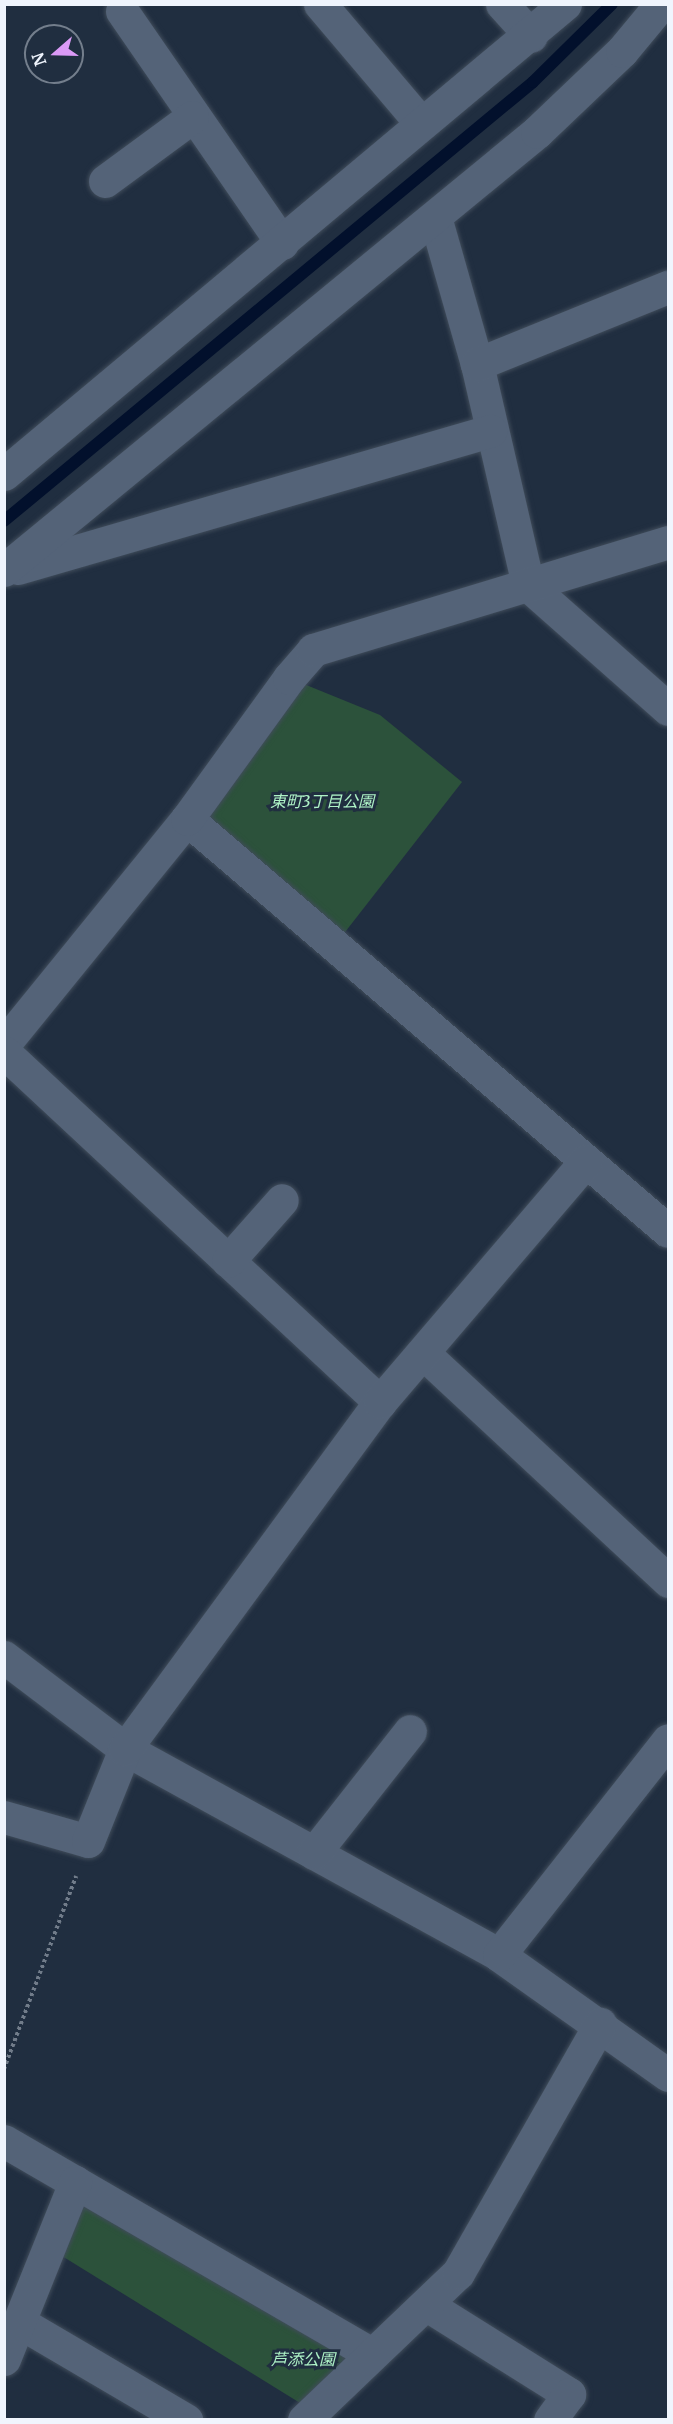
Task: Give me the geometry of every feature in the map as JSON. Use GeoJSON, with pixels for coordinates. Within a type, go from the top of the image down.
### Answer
{"type":"FeatureCollection","features":[{"type":"Feature","properties":{"kind":"street"},"geometry":{"type":"LineString","coordinates":[[320,4],[421,123]]}},
{"type":"Feature","properties":{"kind":"street"},"geometry":{"type":"LineString","coordinates":[[502,4],[531,36]]}},
{"type":"Feature","properties":{"kind":"street"},"geometry":{"type":"LineString","coordinates":[[4,474],[282,243],[421,123],[531,36],[564,4]]}},
{"type":"Feature","properties":{"kind":"street"},"geometry":{"type":"LineString","coordinates":[[4,571],[435,217],[585,89],[658,10]]}},
{"type":"Feature","properties":{"kind":"street"},"geometry":{"type":"LineString","coordinates":[[122,11],[192,117],[282,243]]}},
{"type":"Feature","properties":{"kind":"street"},"geometry":{"type":"LineString","coordinates":[[105,181],[192,117]]}},
{"type":"Feature","properties":{"kind":"street"},"geometry":{"type":"LineString","coordinates":[[435,217],[477,364],[528,585],[669,709]]}},
{"type":"Feature","properties":{"kind":"street"},"geometry":{"type":"LineString","coordinates":[[477,364],[669,287]]}},
{"type":"Feature","properties":{"kind":"street"},"geometry":{"type":"LineString","coordinates":[[4,571],[491,430]]}},
{"type":"Feature","properties":{"kind":"street"},"geometry":{"type":"LineString","coordinates":[[4,1044],[187,819],[289,678],[314,650],[669,542]]}},
{"type":"Feature","properties":{"kind":"street"},"geometry":{"type":"LineString","coordinates":[[187,819],[669,1231]]}},
{"type":"Feature","properties":{"kind":"street"},"geometry":{"type":"LineString","coordinates":[[4,1052],[380,1402]]}},
{"type":"Feature","properties":{"kind":"street"},"geometry":{"type":"LineString","coordinates":[[4,1817],[88,1841],[125,1749],[380,1402],[586,1161]]}},
{"type":"Feature","properties":{"kind":"street"},"geometry":{"type":"LineString","coordinates":[[228,1261],[282,1200]]}},
{"type":"Feature","properties":{"kind":"street"},"geometry":{"type":"LineString","coordinates":[[423,1353],[669,1581]]}},
{"type":"Feature","properties":{"kind":"street"},"geometry":{"type":"LineString","coordinates":[[4,1657],[125,1749],[499,1955],[600,2024],[669,2075]]}},
{"type":"Feature","properties":{"kind":"street"},"geometry":{"type":"LineString","coordinates":[[314,1853],[410,1731]]}},
{"type":"Feature","properties":{"kind":"street"},"geometry":{"type":"LineString","coordinates":[[499,1955],[669,1740]]}},
{"type":"Feature","properties":{"kind":"street"},"geometry":{"type":"LineString","coordinates":[[304,2420],[458,2273],[600,2024]]}},
{"type":"Feature","properties":{"kind":"street"},"geometry":{"type":"LineString","coordinates":[[4,2141],[372,2354]]}},
{"type":"Feature","properties":{"kind":"street"},"geometry":{"type":"LineString","coordinates":[[4,2359],[75,2182]]}},
{"type":"Feature","properties":{"kind":"street"},"geometry":{"type":"LineString","coordinates":[[427,2305],[569,2394],[550,2420]]}},
{"type":"Feature","properties":{"kind":"street"},"geometry":{"type":"LineString","coordinates":[[19,2322],[186,2420]]}},
{"type":"Feature","properties":{"kind":"path"},"geometry":{"type":"LineString","coordinates":[[4,2069],[88,1841]]}},
{"type":"Feature","properties":{"kind":"green space","name":"東町3丁目公園"},"geometry":{"type":"Polygon","coordinates":[[[289,678],[380,715],[462,782],[335,945],[187,819],[289,678]]]}},
{"type":"Feature","properties":{"kind":"green space","name":"芦添公園"},"geometry":{"type":"Polygon","coordinates":[[[75,2182],[372,2354],[313,2411],[49,2248],[75,2182]]]}},
{"type":"Feature","properties":{"kind":"waterway"},"geometry":{"type":"LineString","coordinates":[[4,521],[533,82],[612,4]]}}]}
